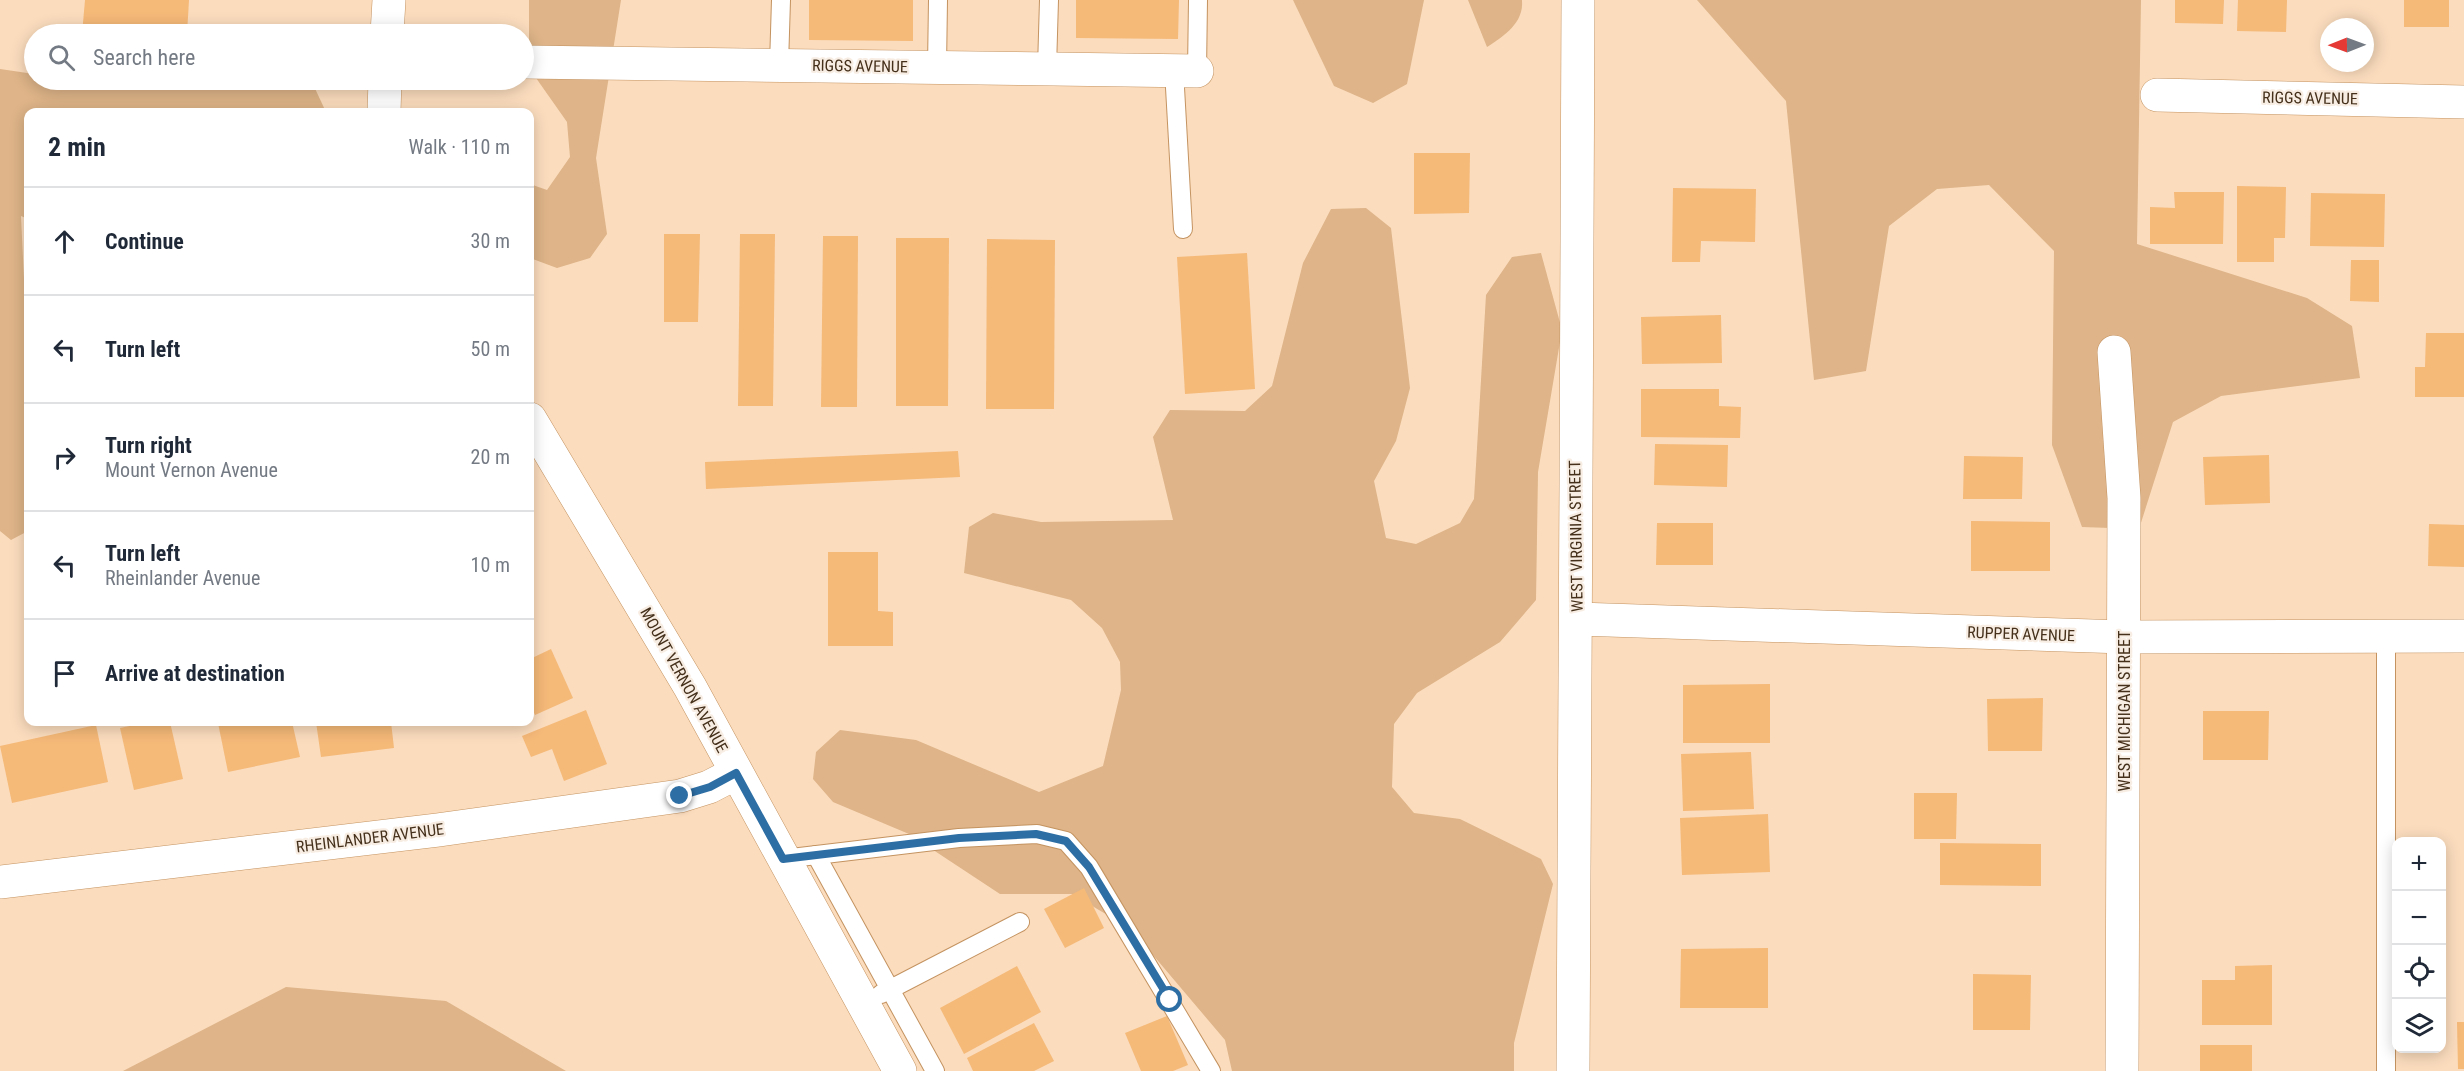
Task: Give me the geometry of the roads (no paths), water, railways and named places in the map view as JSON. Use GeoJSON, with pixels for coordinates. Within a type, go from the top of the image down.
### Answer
{"type":"FeatureCollection","features":[{"type":"Feature","properties":{"kind":"street"},"geometry":{"type":"LineString","coordinates":[[388,24],[389,0]]}},
{"type":"Feature","properties":{"kind":"street","name":"WEST VIRGINIA STREET"},"geometry":{"type":"LineString","coordinates":[[1574,1071],[1578,619],[1575,459],[1578,0]]}},
{"type":"Feature","properties":{"kind":"street","name":"RIGGS AVENUE"},"geometry":{"type":"LineString","coordinates":[[534,62],[1186,70]]}},
{"type":"Feature","properties":{"kind":"street"},"geometry":{"type":"LineString","coordinates":[[384,108],[385,90]]}},
{"type":"Feature","properties":{"kind":"street","name":"RIGGS AVENUE"},"geometry":{"type":"LineString","coordinates":[[2157,95],[2464,102]]}},
{"type":"Feature","properties":{"kind":"street","name":"WEST MICHIGAN STREET"},"geometry":{"type":"LineString","coordinates":[[2114,352],[2124,498],[2122,1071]]}},
{"type":"Feature","properties":{"kind":"street","name":"MOUNT VERNON AVENUE"},"geometry":{"type":"LineString","coordinates":[[534,426],[690,687],[783,859],[876,996],[900,1071]]}},
{"type":"Feature","properties":{"kind":"street","name":"RUPPER AVENUE"},"geometry":{"type":"LineString","coordinates":[[1578,619],[2124,637],[2464,636]]}},
{"type":"Feature","properties":{"kind":"street","name":"RHEINLANDER AVENUE"},"geometry":{"type":"LineString","coordinates":[[0,882],[438,830],[680,796],[710,787],[736,773]]}},
{"type":"Feature","properties":{"kind":"lane"},"geometry":{"type":"LineString","coordinates":[[779,65],[781,0]]}},
{"type":"Feature","properties":{"kind":"lane"},"geometry":{"type":"LineString","coordinates":[[937,67],[938,0]]}},
{"type":"Feature","properties":{"kind":"lane"},"geometry":{"type":"LineString","coordinates":[[1047,68],[1048,0]]}},
{"type":"Feature","properties":{"kind":"lane"},"geometry":{"type":"LineString","coordinates":[[1183,229],[1186,70],[1198,0]]}},
{"type":"Feature","properties":{"kind":"lane"},"geometry":{"type":"LineString","coordinates":[[2386,638],[2386,1071]]}},
{"type":"Feature","properties":{"kind":"lane"},"geometry":{"type":"LineString","coordinates":[[783,859],[959,838],[1036,834],[1066,841],[1089,867],[1211,1071]]}},
{"type":"Feature","properties":{"kind":"lane"},"geometry":{"type":"LineString","coordinates":[[816,855],[876,996],[935,1071]]}},
{"type":"Feature","properties":{"kind":"lane"},"geometry":{"type":"LineString","coordinates":[[876,996],[1020,922]]}}]}
